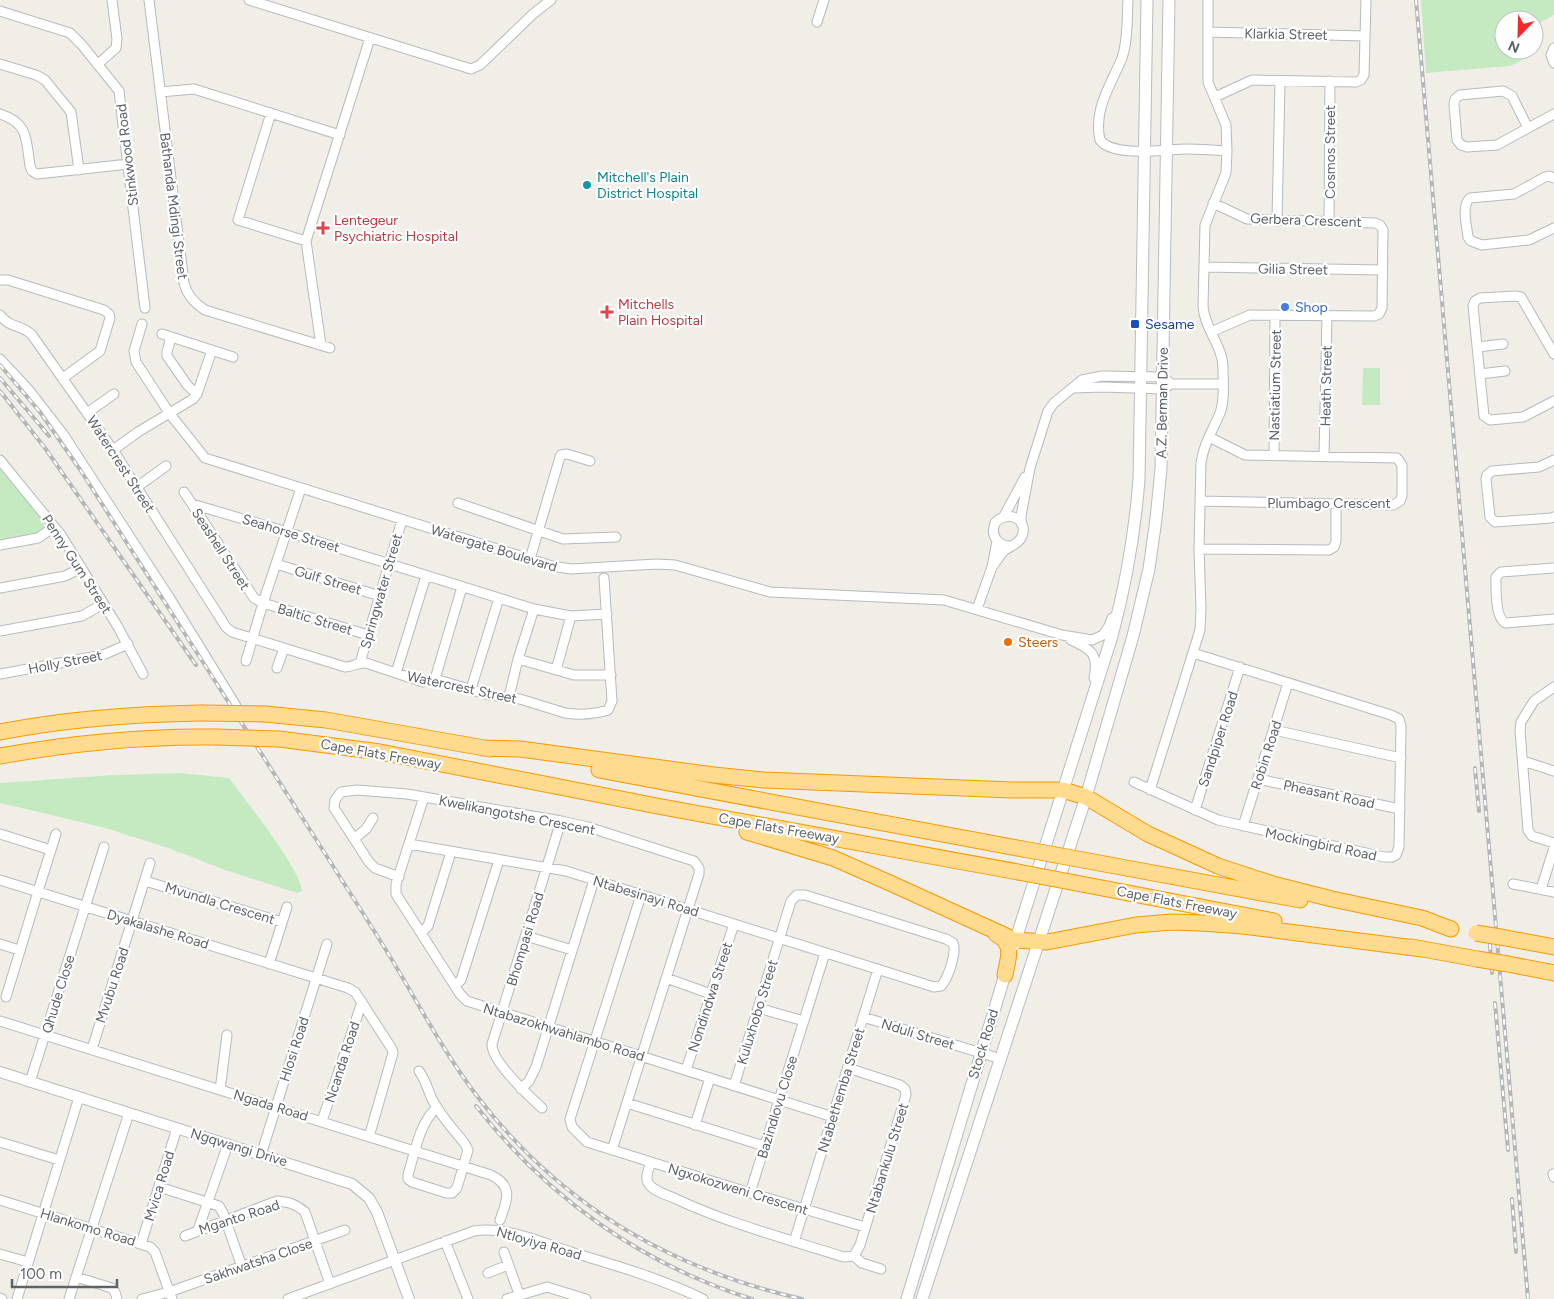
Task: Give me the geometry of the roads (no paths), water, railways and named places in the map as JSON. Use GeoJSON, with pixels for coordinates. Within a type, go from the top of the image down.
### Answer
{"type":"FeatureCollection","features":[{"type":"Feature","properties":{"kind":"highway","name":"Cape Flats Freeway"},"geometry":{"type":"LineString","coordinates":[[0,732],[45,723],[114,717],[201,713],[264,714],[326,720],[1554,948]]}},
{"type":"Feature","properties":{"kind":"highway","name":"Cape Flats Freeway"},"geometry":{"type":"LineString","coordinates":[[0,756],[50,747],[117,739],[169,736],[279,738],[380,752],[657,806],[1554,973]]}},
{"type":"Feature","properties":{"kind":"highway"},"geometry":{"type":"LineString","coordinates":[[482,748],[520,749],[764,780],[1012,790],[1063,790],[1086,797],[1148,834],[1218,866],[1273,884],[1422,918],[1451,929]]}},
{"type":"Feature","properties":{"kind":"highway"},"geometry":{"type":"LineString","coordinates":[[657,806],[678,815],[812,850],[1015,940],[1038,942],[1136,925],[1191,922],[1243,926],[1422,949]]}},
{"type":"Feature","properties":{"kind":"highway"},"geometry":{"type":"LineString","coordinates":[[890,883],[1002,937],[1009,948],[1005,975]]}},
{"type":"Feature","properties":{"kind":"main road","name":"A.Z. Berman Drive"},"geometry":{"type":"LineString","coordinates":[[1063,790],[1112,636],[1124,588],[1137,513],[1142,382],[1147,0]]}},
{"type":"Feature","properties":{"kind":"main road","name":"A.Z. Berman Drive"},"geometry":{"type":"LineString","coordinates":[[1086,797],[1134,636],[1149,569],[1156,519],[1166,383],[1166,149],[1169,0]]}},
{"type":"Feature","properties":{"kind":"main road","name":"Stock Road"},"geometry":{"type":"LineString","coordinates":[[908,1296],[947,1172],[980,1052],[1063,790]]}},
{"type":"Feature","properties":{"kind":"main road","name":"Stock Road"},"geometry":{"type":"LineString","coordinates":[[923,1297],[1086,797]]}},
{"type":"Feature","properties":{"kind":"main road"},"geometry":{"type":"LineString","coordinates":[[1015,940],[1032,933],[1040,919],[1057,868],[1072,836]]}},
{"type":"Feature","properties":{"kind":"street"},"geometry":{"type":"LineString","coordinates":[[98,64],[116,48],[117,39],[112,0]]}},
{"type":"Feature","properties":{"kind":"street","name":"Bathanda Mdingi Street"},"geometry":{"type":"LineString","coordinates":[[149,0],[184,283],[188,294],[195,303],[205,310],[325,347],[306,241],[370,38]]}},
{"type":"Feature","properties":{"kind":"street"},"geometry":{"type":"LineString","coordinates":[[249,0],[471,69],[480,65],[533,14],[551,0]]}},
{"type":"Feature","properties":{"kind":"street"},"geometry":{"type":"LineString","coordinates":[[533,14],[543,0]]}},
{"type":"Feature","properties":{"kind":"street"},"geometry":{"type":"LineString","coordinates":[[817,22],[824,0]]}},
{"type":"Feature","properties":{"kind":"street"},"geometry":{"type":"LineString","coordinates":[[1128,0],[1125,45],[1122,57],[1100,108],[1100,140],[1108,147],[1146,151],[1166,149],[1227,151]]}},
{"type":"Feature","properties":{"kind":"street"},"geometry":{"type":"LineString","coordinates":[[1150,790],[1200,626],[1201,456],[1222,409],[1223,361],[1204,312],[1204,225],[1226,173],[1227,151],[1226,125],[1210,88],[1207,75],[1208,0]]}},
{"type":"Feature","properties":{"kind":"street"},"geometry":{"type":"LineString","coordinates":[[1215,97],[1252,80],[1356,82],[1361,80],[1364,75],[1366,0]]}},
{"type":"Feature","properties":{"kind":"street","name":"Stinkwood Road"},"geometry":{"type":"LineString","coordinates":[[0,11],[70,33],[119,91],[145,308]]}},
{"type":"Feature","properties":{"kind":"street","name":"Klarkia Street"},"geometry":{"type":"LineString","coordinates":[[1208,32],[1364,36]]}},
{"type":"Feature","properties":{"kind":"street"},"geometry":{"type":"LineString","coordinates":[[1554,48],[1551,55],[1554,63]]}},
{"type":"Feature","properties":{"kind":"street"},"geometry":{"type":"LineString","coordinates":[[0,64],[36,75],[45,80],[72,112],[78,170]]}},
{"type":"Feature","properties":{"kind":"street"},"geometry":{"type":"LineString","coordinates":[[1277,221],[1280,81]]}},
{"type":"Feature","properties":{"kind":"street","name":"Cosmos Street"},"geometry":{"type":"LineString","coordinates":[[1329,222],[1330,81]]}},
{"type":"Feature","properties":{"kind":"street"},"geometry":{"type":"LineString","coordinates":[[160,92],[194,89],[340,135]]}},
{"type":"Feature","properties":{"kind":"street"},"geometry":{"type":"LineString","coordinates":[[1528,128],[1512,96],[1506,92],[1460,95],[1455,99],[1458,140],[1464,147],[1497,145],[1554,114]]}},
{"type":"Feature","properties":{"kind":"street"},"geometry":{"type":"LineString","coordinates":[[271,113],[238,220],[306,241]]}},
{"type":"Feature","properties":{"kind":"street"},"geometry":{"type":"LineString","coordinates":[[0,114],[16,121],[25,132],[30,166],[34,173],[40,174],[129,164]]}},
{"type":"Feature","properties":{"kind":"street"},"geometry":{"type":"LineString","coordinates":[[1554,178],[1545,177],[1514,194],[1470,198],[1465,206],[1468,237],[1475,244],[1524,241],[1554,228]]}},
{"type":"Feature","properties":{"kind":"street","name":"Gerbera Crescent"},"geometry":{"type":"LineString","coordinates":[[1211,332],[1250,315],[1374,316],[1380,314],[1382,308],[1383,230],[1380,225],[1375,223],[1247,219],[1213,203]]}},
{"type":"Feature","properties":{"kind":"street","name":"Gilia Street"},"geometry":{"type":"LineString","coordinates":[[1204,267],[1382,270]]}},
{"type":"Feature","properties":{"kind":"street"},"geometry":{"type":"LineString","coordinates":[[0,280],[8,280],[95,307],[107,311],[109,314],[110,318],[100,351],[63,378]]}},
{"type":"Feature","properties":{"kind":"street"},"geometry":{"type":"LineString","coordinates":[[1554,354],[1524,301],[1517,296],[1480,298],[1475,301],[1473,306],[1483,414],[1487,419],[1523,417],[1554,401]]}},
{"type":"Feature","properties":{"kind":"street","name":"Watercrest Street"},"geometry":{"type":"LineString","coordinates":[[0,315],[8,324],[30,332],[113,450],[226,627],[232,632],[345,667],[351,667],[360,662],[423,682],[435,679],[565,713],[602,712],[608,710],[611,704],[611,675],[604,578]]}},
{"type":"Feature","properties":{"kind":"street","name":"Nastiatium Street"},"geometry":{"type":"LineString","coordinates":[[1274,456],[1275,315]]}},
{"type":"Feature","properties":{"kind":"street","name":"Heath Street"},"geometry":{"type":"LineString","coordinates":[[1324,456],[1327,316]]}},
{"type":"Feature","properties":{"kind":"street","name":"Watergate Boulevard"},"geometry":{"type":"LineString","coordinates":[[142,324],[134,356],[170,414],[205,458],[530,560],[562,568],[674,565],[770,592],[944,600],[1062,635],[1092,640],[1103,635],[1109,626],[1124,588]]}},
{"type":"Feature","properties":{"kind":"street"},"geometry":{"type":"LineString","coordinates":[[198,394],[188,386],[167,356],[167,335],[233,357]]}},
{"type":"Feature","properties":{"kind":"street"},"geometry":{"type":"LineString","coordinates":[[1477,347],[1503,344]]}},
{"type":"Feature","properties":{"kind":"street"},"geometry":{"type":"LineString","coordinates":[[113,450],[138,432],[185,405],[198,394],[212,350]]}},
{"type":"Feature","properties":{"kind":"street"},"geometry":{"type":"LineString","coordinates":[[0,359],[28,389],[67,439],[169,597],[236,706]]}},
{"type":"Feature","properties":{"kind":"street"},"geometry":{"type":"LineString","coordinates":[[1480,374],[1505,371]]}},
{"type":"Feature","properties":{"kind":"street"},"geometry":{"type":"LineString","coordinates":[[992,567],[1001,554],[1016,544],[1022,537],[1021,516],[1030,468],[1048,412],[1054,403],[1072,388],[1142,382],[1223,384]]}},
{"type":"Feature","properties":{"kind":"street"},"geometry":{"type":"LineString","coordinates":[[88,413],[114,394]]}},
{"type":"Feature","properties":{"kind":"street","name":"Plumbago Crescent"},"geometry":{"type":"LineString","coordinates":[[1200,502],[1397,504],[1402,496],[1402,465],[1396,458],[1245,455],[1209,437]]}},
{"type":"Feature","properties":{"kind":"street"},"geometry":{"type":"LineString","coordinates":[[530,560],[561,455],[567,454],[590,461]]}},
{"type":"Feature","properties":{"kind":"street","name":"Penny Gum Street"},"geometry":{"type":"LineString","coordinates":[[0,460],[54,527],[128,644],[143,674]]}},
{"type":"Feature","properties":{"kind":"street"},"geometry":{"type":"LineString","coordinates":[[1554,460],[1539,467],[1492,471],[1487,475],[1486,479],[1490,517],[1495,522],[1551,518],[1554,516]]}},
{"type":"Feature","properties":{"kind":"street"},"geometry":{"type":"LineString","coordinates":[[137,488],[166,466]]}},
{"type":"Feature","properties":{"kind":"street"},"geometry":{"type":"LineString","coordinates":[[1012,546],[997,541],[993,533],[994,528],[999,519],[1004,516],[1030,468]]}},
{"type":"Feature","properties":{"kind":"street"},"geometry":{"type":"LineString","coordinates":[[246,661],[262,603],[301,488]]}},
{"type":"Feature","properties":{"kind":"street","name":"Seashell Street"},"geometry":{"type":"LineString","coordinates":[[184,492],[251,595],[262,603]]}},
{"type":"Feature","properties":{"kind":"street"},"geometry":{"type":"LineString","coordinates":[[458,503],[569,540],[616,537]]}},
{"type":"Feature","properties":{"kind":"street","name":"Seahorse Street"},"geometry":{"type":"LineString","coordinates":[[192,504],[388,564]]}},
{"type":"Feature","properties":{"kind":"street"},"geometry":{"type":"LineString","coordinates":[[1199,549],[1329,550],[1333,548],[1336,541],[1336,504]]}},
{"type":"Feature","properties":{"kind":"street"},"geometry":{"type":"LineString","coordinates":[[1004,516],[1014,517],[1021,523]]}},
{"type":"Feature","properties":{"kind":"street","name":"Springwater Street"},"geometry":{"type":"LineString","coordinates":[[360,662],[402,520]]}},
{"type":"Feature","properties":{"kind":"street"},"geometry":{"type":"LineString","coordinates":[[0,545],[38,538],[54,527]]}},
{"type":"Feature","properties":{"kind":"street"},"geometry":{"type":"LineString","coordinates":[[977,609],[992,567],[997,541]]}},
{"type":"Feature","properties":{"kind":"street","name":"Gulf Street"},"geometry":{"type":"LineString","coordinates":[[276,564],[380,596]]}},
{"type":"Feature","properties":{"kind":"street"},"geometry":{"type":"LineString","coordinates":[[388,564],[534,610],[571,616],[607,614]]}},
{"type":"Feature","properties":{"kind":"street"},"geometry":{"type":"LineString","coordinates":[[0,588],[65,576],[81,568]]}},
{"type":"Feature","properties":{"kind":"street"},"geometry":{"type":"LineString","coordinates":[[1554,568],[1501,572],[1496,577],[1497,604],[1502,622],[1554,619]]}},
{"type":"Feature","properties":{"kind":"street"},"geometry":{"type":"LineString","coordinates":[[396,673],[426,576]]}},
{"type":"Feature","properties":{"kind":"street"},"geometry":{"type":"LineString","coordinates":[[435,679],[462,587]]}},
{"type":"Feature","properties":{"kind":"street"},"geometry":{"type":"LineString","coordinates":[[471,689],[499,598]]}},
{"type":"Feature","properties":{"kind":"street","name":"Baltic Street"},"geometry":{"type":"LineString","coordinates":[[262,603],[368,634]]}},
{"type":"Feature","properties":{"kind":"street"},"geometry":{"type":"LineString","coordinates":[[0,631],[82,616],[103,604]]}},
{"type":"Feature","properties":{"kind":"street"},"geometry":{"type":"LineString","coordinates":[[509,697],[518,659],[534,610]]}},
{"type":"Feature","properties":{"kind":"street"},"geometry":{"type":"LineString","coordinates":[[556,670],[571,616]]}},
{"type":"Feature","properties":{"kind":"street","name":"Watergate Boulevard"},"geometry":{"type":"LineString","coordinates":[[1062,635],[1087,648],[1093,654],[1096,661],[1096,670],[1084,722]]}},
{"type":"Feature","properties":{"kind":"street","name":"Holly Street"},"geometry":{"type":"LineString","coordinates":[[0,674],[103,655],[128,644]]}},
{"type":"Feature","properties":{"kind":"street"},"geometry":{"type":"LineString","coordinates":[[277,668],[284,648]]}},
{"type":"Feature","properties":{"kind":"street"},"geometry":{"type":"LineString","coordinates":[[1193,652],[1288,683]]}},
{"type":"Feature","properties":{"kind":"street"},"geometry":{"type":"LineString","coordinates":[[518,659],[574,676],[611,675]]}},
{"type":"Feature","properties":{"kind":"street","name":"Sandpiper Road"},"geometry":{"type":"LineString","coordinates":[[1195,810],[1240,668]]}},
{"type":"Feature","properties":{"kind":"street","name":"Mockingbird Road"},"geometry":{"type":"LineString","coordinates":[[1134,782],[1218,820],[1384,857],[1396,855],[1399,847],[1400,809],[1401,726],[1399,719],[1288,683]]}},
{"type":"Feature","properties":{"kind":"street","name":"Robin Road"},"geometry":{"type":"LineString","coordinates":[[1243,826],[1288,683]]}},
{"type":"Feature","properties":{"kind":"street"},"geometry":{"type":"LineString","coordinates":[[1554,687],[1534,701],[1521,722],[1520,731],[1530,833],[1554,843]]}},
{"type":"Feature","properties":{"kind":"street"},"geometry":{"type":"LineString","coordinates":[[1274,730],[1401,758]]}},
{"type":"Feature","properties":{"kind":"street"},"geometry":{"type":"LineString","coordinates":[[1523,761],[1554,771]]}},
{"type":"Feature","properties":{"kind":"street","name":"Pheasant Road"},"geometry":{"type":"LineString","coordinates":[[1258,779],[1400,809]]}},
{"type":"Feature","properties":{"kind":"street"},"geometry":{"type":"LineString","coordinates":[[399,877],[375,868],[334,808],[335,800],[341,792],[357,790],[424,797]]}},
{"type":"Feature","properties":{"kind":"street","name":"Kwelikangotshe Crescent"},"geometry":{"type":"LineString","coordinates":[[409,844],[424,797],[588,827],[694,860],[699,868],[699,874],[688,909]]}},
{"type":"Feature","properties":{"kind":"street"},"geometry":{"type":"LineString","coordinates":[[354,839],[366,829],[373,818]]}},
{"type":"Feature","properties":{"kind":"street","name":"Bhompasi Road"},"geometry":{"type":"LineString","coordinates":[[542,1108],[521,1089],[497,1059],[492,1049],[492,1044],[561,821]]}},
{"type":"Feature","properties":{"kind":"street"},"geometry":{"type":"LineString","coordinates":[[0,834],[51,850]]}},
{"type":"Feature","properties":{"kind":"street"},"geometry":{"type":"LineString","coordinates":[[6,997],[56,834]]}},
{"type":"Feature","properties":{"kind":"street","name":"Ntabesinayi Road"},"geometry":{"type":"LineString","coordinates":[[409,844],[547,868],[594,880],[878,970]]}},
{"type":"Feature","properties":{"kind":"street","name":"Ntabazokhwahlambo Road"},"geometry":{"type":"LineString","coordinates":[[409,844],[396,884],[396,894],[467,1001],[832,1117]]}},
{"type":"Feature","properties":{"kind":"street","name":"Qhude Close"},"geometry":{"type":"LineString","coordinates":[[30,1082],[104,847]]}},
{"type":"Feature","properties":{"kind":"street"},"geometry":{"type":"LineString","coordinates":[[1541,889],[1554,848]]}},
{"type":"Feature","properties":{"kind":"street"},"geometry":{"type":"LineString","coordinates":[[422,933],[428,926],[451,852]]}},
{"type":"Feature","properties":{"kind":"street"},"geometry":{"type":"LineString","coordinates":[[455,985],[461,980],[499,860]]}},
{"type":"Feature","properties":{"kind":"street"},"geometry":{"type":"LineString","coordinates":[[132,922],[150,863]]}},
{"type":"Feature","properties":{"kind":"street","name":"Dyakalashe Road"},"geometry":{"type":"LineString","coordinates":[[0,880],[37,895],[86,906],[352,990],[357,994],[394,1053],[369,1137]]}},
{"type":"Feature","properties":{"kind":"street"},"geometry":{"type":"LineString","coordinates":[[521,1089],[532,1075],[594,880]]}},
{"type":"Feature","properties":{"kind":"street","name":"Mvundla Crescent"},"geometry":{"type":"LineString","coordinates":[[145,881],[282,922],[269,964]]}},
{"type":"Feature","properties":{"kind":"street"},"geometry":{"type":"LineString","coordinates":[[1513,884],[1554,892]]}},
{"type":"Feature","properties":{"kind":"street","name":"Kuluxhobo Street"},"geometry":{"type":"LineString","coordinates":[[734,1086],[793,898],[800,894],[946,939],[953,943],[955,947],[945,982],[941,986],[934,987],[878,970]]}},
{"type":"Feature","properties":{"kind":"street"},"geometry":{"type":"LineString","coordinates":[[595,1041],[641,895]]}},
{"type":"Feature","properties":{"kind":"street"},"geometry":{"type":"LineString","coordinates":[[282,922],[287,907]]}},
{"type":"Feature","properties":{"kind":"street"},"geometry":{"type":"LineString","coordinates":[[612,1150],[688,909]]}},
{"type":"Feature","properties":{"kind":"street","name":"Mvubu Road"},"geometry":{"type":"LineString","coordinates":[[92,1049],[132,922]]}},
{"type":"Feature","properties":{"kind":"street","name":"Nondindwa Street"},"geometry":{"type":"LineString","coordinates":[[686,1070],[734,924]]}},
{"type":"Feature","properties":{"kind":"street"},"geometry":{"type":"LineString","coordinates":[[526,936],[572,950]]}},
{"type":"Feature","properties":{"kind":"street"},"geometry":{"type":"LineString","coordinates":[[0,944],[19,950]]}},
{"type":"Feature","properties":{"kind":"street","name":"Hlosi Road"},"geometry":{"type":"LineString","coordinates":[[261,1155],[327,944]]}},
{"type":"Feature","properties":{"kind":"street","name":"Bazindlovu Close"},"geometry":{"type":"LineString","coordinates":[[750,1193],[825,953]]}},
{"type":"Feature","properties":{"kind":"street","name":"Ntabethemba Street"},"geometry":{"type":"LineString","coordinates":[[794,1242],[878,970]]}},
{"type":"Feature","properties":{"kind":"street"},"geometry":{"type":"LineString","coordinates":[[666,978],[711,994]]}},
{"type":"Feature","properties":{"kind":"street","name":"Ncanda Road"},"geometry":{"type":"LineString","coordinates":[[322,1121],[362,1002]]}},
{"type":"Feature","properties":{"kind":"street"},"geometry":{"type":"LineString","coordinates":[[758,1008],[804,1021]]}},
{"type":"Feature","properties":{"kind":"street","name":"Nduli Street"},"geometry":{"type":"LineString","coordinates":[[864,1017],[1001,1059]]}},
{"type":"Feature","properties":{"kind":"street","name":"Ngada Road"},"geometry":{"type":"LineString","coordinates":[[0,1021],[276,1106],[496,1177],[507,1192],[507,1200],[500,1220]]}},
{"type":"Feature","properties":{"kind":"street"},"geometry":{"type":"LineString","coordinates":[[220,1090],[227,1035]]}},
{"type":"Feature","properties":{"kind":"street","name":"Ngxokozweni Crescent"},"geometry":{"type":"LineString","coordinates":[[595,1041],[570,1121],[572,1127],[588,1142],[865,1227]]}},
{"type":"Feature","properties":{"kind":"street","name":"Ntabankulu Street"},"geometry":{"type":"LineString","coordinates":[[848,1068],[900,1085],[905,1089],[906,1095],[860,1245],[854,1256]]}},
{"type":"Feature","properties":{"kind":"street"},"geometry":{"type":"LineString","coordinates":[[418,1071],[426,1081],[437,1107],[467,1146],[468,1153],[464,1166],[456,1188],[452,1193],[446,1193],[408,1179],[426,1119],[437,1107]]}},
{"type":"Feature","properties":{"kind":"street","name":"Ngqwangi Drive"},"geometry":{"type":"LineString","coordinates":[[0,1072],[340,1179],[359,1188],[369,1198],[377,1212],[409,1299]]}},
{"type":"Feature","properties":{"kind":"street"},"geometry":{"type":"LineString","coordinates":[[695,1125],[710,1078]]}},
{"type":"Feature","properties":{"kind":"street"},"geometry":{"type":"LineString","coordinates":[[17,1299],[79,1097]]}},
{"type":"Feature","properties":{"kind":"street"},"geometry":{"type":"LineString","coordinates":[[627,1103],[764,1146]]}},
{"type":"Feature","properties":{"kind":"street"},"geometry":{"type":"LineString","coordinates":[[69,1299],[128,1113]]}},
{"type":"Feature","properties":{"kind":"street","name":"Mvica Road"},"geometry":{"type":"LineString","coordinates":[[141,1244],[177,1128]]}},
{"type":"Feature","properties":{"kind":"street"},"geometry":{"type":"LineString","coordinates":[[0,1142],[59,1160]]}},
{"type":"Feature","properties":{"kind":"street"},"geometry":{"type":"LineString","coordinates":[[198,1230],[228,1144]]}},
{"type":"Feature","properties":{"kind":"street"},"geometry":{"type":"LineString","coordinates":[[651,1162],[647,1174],[648,1183],[661,1192],[719,1218],[844,1258],[854,1256],[862,1263],[881,1269]]}},
{"type":"Feature","properties":{"kind":"street"},"geometry":{"type":"LineString","coordinates":[[159,1187],[219,1206],[226,1219],[242,1267]]}},
{"type":"Feature","properties":{"kind":"street","name":"Hlankomo Road"},"geometry":{"type":"LineString","coordinates":[[0,1200],[150,1247],[155,1252],[170,1296]]}},
{"type":"Feature","properties":{"kind":"street","name":"Mganto Road"},"geometry":{"type":"LineString","coordinates":[[185,1236],[277,1201],[287,1202],[296,1205],[304,1212],[330,1284]]}},
{"type":"Feature","properties":{"kind":"street","name":"Ntloyiya Road"},"geometry":{"type":"LineString","coordinates":[[288,1299],[445,1241],[474,1231],[489,1229],[500,1230],[636,1272],[704,1299]]}},
{"type":"Feature","properties":{"kind":"street","name":"Sakhwatsha Close"},"geometry":{"type":"LineString","coordinates":[[142,1299],[170,1296],[242,1267],[345,1230]]}},
{"type":"Feature","properties":{"kind":"street"},"geometry":{"type":"LineString","coordinates":[[445,1241],[468,1299]]}},
{"type":"Feature","properties":{"kind":"street"},"geometry":{"type":"LineString","coordinates":[[504,1252],[519,1294]]}},
{"type":"Feature","properties":{"kind":"street"},"geometry":{"type":"LineString","coordinates":[[0,1254],[28,1262]]}},
{"type":"Feature","properties":{"kind":"street"},"geometry":{"type":"LineString","coordinates":[[488,1273],[508,1265]]}},
{"type":"Feature","properties":{"kind":"street"},"geometry":{"type":"LineString","coordinates":[[76,1277],[112,1288],[117,1299]]}},
{"type":"Feature","properties":{"kind":"street"},"geometry":{"type":"LineString","coordinates":[[507,1299],[547,1287],[586,1299]]}},
{"type":"Feature","properties":{"kind":"railway"},"geometry":{"type":"LineString","coordinates":[[1416,0],[1528,1299]]}},
{"type":"Feature","properties":{"kind":"railway"},"geometry":{"type":"LineString","coordinates":[[0,365],[40,412],[81,471],[392,960],[466,1082],[509,1135],[544,1169],[582,1200],[621,1227],[663,1250],[707,1270],[754,1286],[802,1299]]}},
{"type":"Feature","properties":{"kind":"railway"},"geometry":{"type":"LineString","coordinates":[[0,378],[49,436]]}},
{"type":"Feature","properties":{"kind":"railway"},"geometry":{"type":"LineString","coordinates":[[0,391],[45,448],[196,665]]}},
{"type":"Feature","properties":{"kind":"railway"},"geometry":{"type":"LineString","coordinates":[[1475,768],[1479,811]]}},
{"type":"Feature","properties":{"kind":"railway"},"geometry":{"type":"LineString","coordinates":[[1489,933],[1492,973]]}},
{"type":"Feature","properties":{"kind":"railway"},"geometry":{"type":"LineString","coordinates":[[1495,1003],[1508,1150]]}},
{"type":"Feature","properties":{"kind":"railway"},"geometry":{"type":"LineString","coordinates":[[476,1106],[533,1170],[599,1224],[635,1247],[672,1267],[752,1299]]}},
{"type":"Feature","properties":{"kind":"railway"},"geometry":{"type":"LineString","coordinates":[[1512,1199],[1516,1252]]}},
{"type":"Feature","properties":{"kind":"place","name":"Mitchell's Plain District Hospital"},"geometry":{"type":"Point","coordinates":[587,185]}},
{"type":"Feature","properties":{"kind":"place","name":"Lentegeur Psychiatric Hospital"},"geometry":{"type":"Point","coordinates":[323,228]}},
{"type":"Feature","properties":{"kind":"place","name":"Shop"},"geometry":{"type":"Point","coordinates":[1285,307]}},
{"type":"Feature","properties":{"kind":"place","name":"Mitchells Plain Hospital"},"geometry":{"type":"Point","coordinates":[607,312]}},
{"type":"Feature","properties":{"kind":"place","name":"Sesame"},"geometry":{"type":"Point","coordinates":[1135,324]}},
{"type":"Feature","properties":{"kind":"place","name":"Steers"},"geometry":{"type":"Point","coordinates":[1008,642]}}]}
